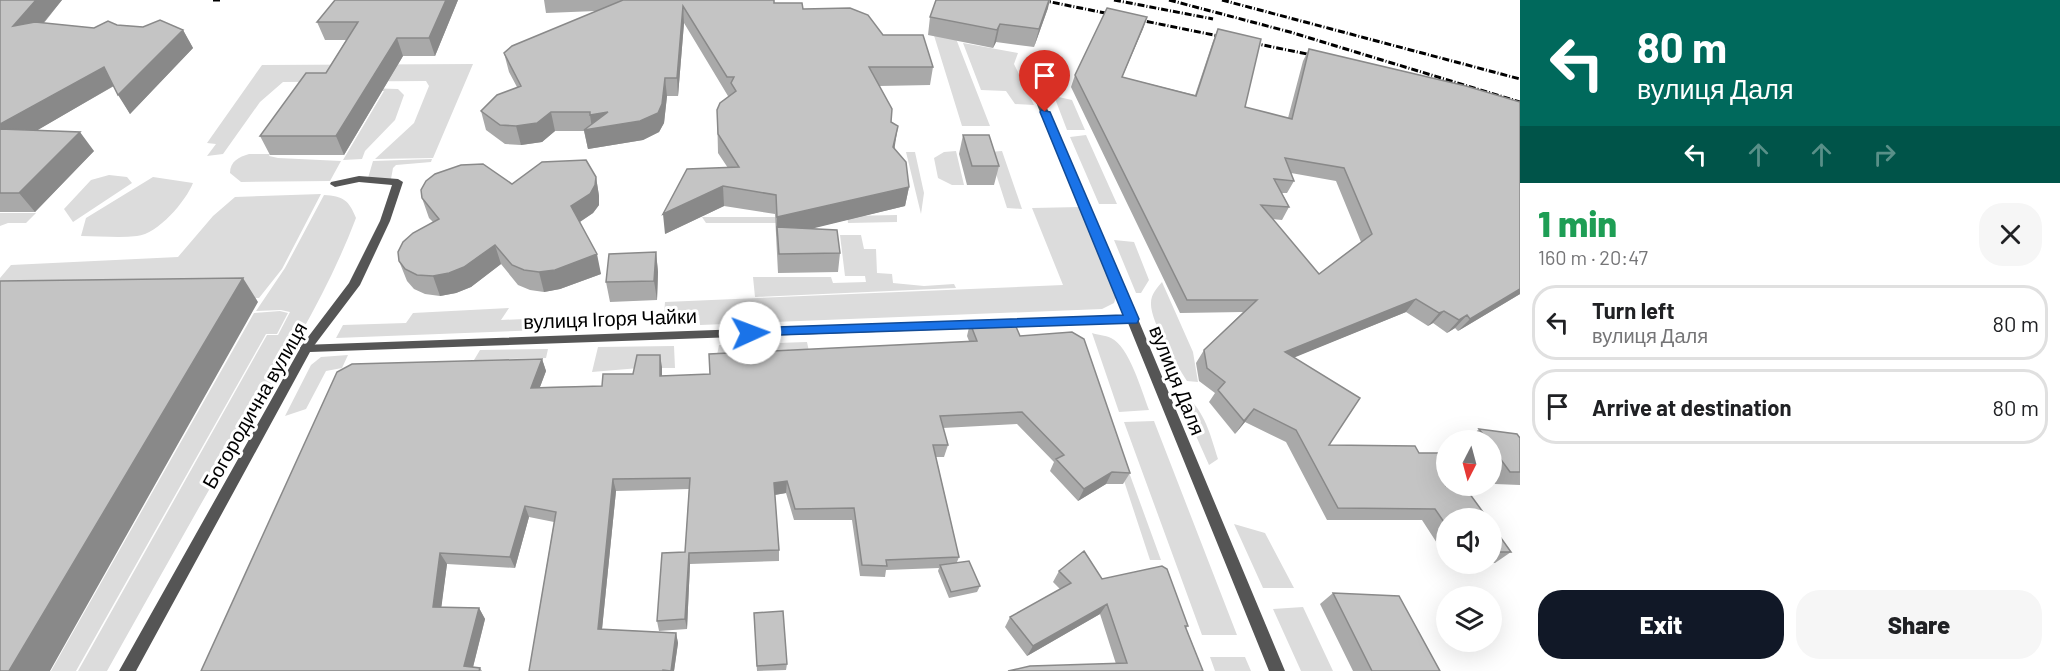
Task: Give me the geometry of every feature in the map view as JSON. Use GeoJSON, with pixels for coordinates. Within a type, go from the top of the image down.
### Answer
{"type":"FeatureCollection","features":[{"type":"Feature","properties":{"kind":"street","name":"вулиця Даля"},"geometry":{"type":"LineString","coordinates":[[1028,71],[1277,671]]}},
{"type":"Feature","properties":{"kind":"street","name":"Богородична вулиця"},"geometry":{"type":"LineString","coordinates":[[126,671],[306,348],[354,285],[385,221],[398,182],[359,179],[335,184]]}},
{"type":"Feature","properties":{"kind":"street","name":"вулиця Ігоря Чайки"},"geometry":{"type":"LineString","coordinates":[[306,348],[1132,319]]}},
{"type":"Feature","properties":{"kind":"shaded area"},"geometry":{"type":"Polygon","coordinates":[[[932,29],[953,31],[990,126],[962,126],[932,29]]]}},
{"type":"Feature","properties":{"kind":"shaded area"},"geometry":{"type":"Polygon","coordinates":[[[963,43],[1018,53],[1014,64],[1034,105],[1015,104],[1006,91],[981,90],[963,43]]]}},
{"type":"Feature","properties":{"kind":"shaded area"},"geometry":{"type":"Polygon","coordinates":[[[473,64],[433,158],[375,159],[414,123],[429,86],[426,81],[283,82],[260,102],[223,154],[207,156],[216,144],[207,143],[262,65],[473,64]]]}},
{"type":"Feature","properties":{"kind":"shaded area"},"geometry":{"type":"Polygon","coordinates":[[[398,89],[404,95],[395,120],[365,151],[362,159],[343,160],[384,91],[327,90],[398,89]]]}},
{"type":"Feature","properties":{"kind":"shaded area"},"geometry":{"type":"Polygon","coordinates":[[[1054,96],[1072,100],[1085,130],[1067,130],[1054,96]]]}},
{"type":"Feature","properties":{"kind":"shaded area"},"geometry":{"type":"Polygon","coordinates":[[[1086,135],[1117,204],[1099,204],[1070,137],[1086,135]]]}},
{"type":"Feature","properties":{"kind":"shaded area"},"geometry":{"type":"Polygon","coordinates":[[[956,151],[964,185],[952,185],[938,178],[934,158],[944,152],[956,151]]]}},
{"type":"Feature","properties":{"kind":"shaded area"},"geometry":{"type":"Polygon","coordinates":[[[1002,151],[1022,209],[1007,208],[989,152],[1002,151]]]}},
{"type":"Feature","properties":{"kind":"shaded area"},"geometry":{"type":"Polygon","coordinates":[[[906,152],[915,152],[924,193],[921,214],[906,152]]]}},
{"type":"Feature","properties":{"kind":"shaded area"},"geometry":{"type":"Polygon","coordinates":[[[249,154],[341,161],[330,181],[241,182],[230,173],[230,169],[236,160],[249,154]]]}},
{"type":"Feature","properties":{"kind":"shaded area"},"geometry":{"type":"Polygon","coordinates":[[[432,159],[431,162],[396,165],[393,168],[391,179],[368,178],[373,161],[432,159]]]}},
{"type":"Feature","properties":{"kind":"shaded area"},"geometry":{"type":"Polygon","coordinates":[[[109,175],[127,177],[132,183],[73,222],[64,209],[91,180],[109,175]]]}},
{"type":"Feature","properties":{"kind":"shaded area"},"geometry":{"type":"Polygon","coordinates":[[[153,177],[193,183],[178,207],[162,223],[145,234],[137,236],[81,236],[86,218],[153,177]]]}},
{"type":"Feature","properties":{"kind":"shaded area"},"geometry":{"type":"Polygon","coordinates":[[[321,194],[282,269],[259,298],[0,304],[0,278],[11,265],[178,257],[213,216],[235,197],[321,194]]]}},
{"type":"Feature","properties":{"kind":"shaded area"},"geometry":{"type":"Polygon","coordinates":[[[324,195],[336,196],[344,200],[351,207],[356,218],[331,276],[287,358],[107,671],[78,671],[267,335],[278,335],[290,312],[256,311],[285,268],[324,195]]]}},
{"type":"Feature","properties":{"kind":"shaded area"},"geometry":{"type":"Polygon","coordinates":[[[1081,207],[1117,294],[1114,303],[1102,309],[700,325],[699,315],[664,315],[665,302],[1063,285],[1032,208],[1081,207]]]}},
{"type":"Feature","properties":{"kind":"shaded area"},"geometry":{"type":"Polygon","coordinates":[[[0,213],[36,213],[26,223],[8,223],[0,226],[0,213]]]}},
{"type":"Feature","properties":{"kind":"shaded area"},"geometry":{"type":"Polygon","coordinates":[[[897,215],[897,222],[848,223],[847,216],[897,215]]]}},
{"type":"Feature","properties":{"kind":"shaded area"},"geometry":{"type":"Polygon","coordinates":[[[702,217],[791,217],[791,223],[706,223],[702,217]]]}},
{"type":"Feature","properties":{"kind":"shaded area"},"geometry":{"type":"Polygon","coordinates":[[[840,235],[861,235],[864,249],[876,249],[877,273],[892,274],[893,283],[924,286],[954,284],[956,288],[755,297],[753,277],[831,277],[833,283],[866,282],[865,276],[845,276],[840,235]]]}},
{"type":"Feature","properties":{"kind":"shaded area"},"geometry":{"type":"Polygon","coordinates":[[[1114,240],[1134,242],[1149,280],[1141,293],[1136,293],[1114,240]]]}},
{"type":"Feature","properties":{"kind":"shaded area"},"geometry":{"type":"Polygon","coordinates":[[[1162,282],[1193,352],[1198,382],[1187,381],[1155,321],[1151,300],[1162,282]]]}},
{"type":"Feature","properties":{"kind":"shaded area"},"geometry":{"type":"Polygon","coordinates":[[[509,308],[501,320],[569,317],[569,329],[336,338],[343,325],[406,323],[413,313],[509,308]]]}},
{"type":"Feature","properties":{"kind":"shaded area"},"geometry":{"type":"Polygon","coordinates":[[[280,311],[288,313],[277,334],[266,334],[76,671],[51,671],[254,313],[280,311]]]}},
{"type":"Feature","properties":{"kind":"shaded area"},"geometry":{"type":"Polygon","coordinates":[[[1092,333],[1111,338],[1124,350],[1149,410],[1119,412],[1092,333]]]}},
{"type":"Feature","properties":{"kind":"shaded area"},"geometry":{"type":"Polygon","coordinates":[[[807,342],[811,361],[715,365],[719,345],[807,342]]]}},
{"type":"Feature","properties":{"kind":"shaded area"},"geometry":{"type":"Polygon","coordinates":[[[674,346],[675,368],[592,372],[598,347],[674,346]]]}},
{"type":"Feature","properties":{"kind":"shaded area"},"geometry":{"type":"Polygon","coordinates":[[[548,349],[546,358],[474,360],[480,350],[548,349]]]}},
{"type":"Feature","properties":{"kind":"shaded area"},"geometry":{"type":"Polygon","coordinates":[[[348,355],[342,368],[326,371],[306,409],[285,416],[311,365],[321,357],[348,355]]]}},
{"type":"Feature","properties":{"kind":"shaded area"},"geometry":{"type":"Polygon","coordinates":[[[1176,391],[1193,403],[1204,420],[1218,459],[1209,465],[1176,391]]]}},
{"type":"Feature","properties":{"kind":"shaded area"},"geometry":{"type":"Polygon","coordinates":[[[1154,421],[1237,635],[1202,635],[1124,422],[1154,421]]]}},
{"type":"Feature","properties":{"kind":"shaded area"},"geometry":{"type":"Polygon","coordinates":[[[1105,423],[1111,423],[1161,560],[1150,560],[1105,423]]]}},
{"type":"Feature","properties":{"kind":"shaded area"},"geometry":{"type":"Polygon","coordinates":[[[1234,524],[1265,533],[1294,588],[1263,588],[1234,524]]]}},
{"type":"Feature","properties":{"kind":"shaded area"},"geometry":{"type":"Polygon","coordinates":[[[1303,607],[1333,671],[1301,671],[1273,609],[1303,607]]]}},
{"type":"Feature","properties":{"kind":"shaded area"},"geometry":{"type":"Polygon","coordinates":[[[1210,657],[1245,657],[1251,671],[1215,671],[1210,657]]]}},
{"type":"Feature","properties":{"kind":"building"},"geometry":{"type":"Polygon","coordinates":[[[0,0],[36,0],[13,26],[35,22],[94,28],[108,21],[117,25],[143,27],[160,20],[183,30],[118,95],[104,67],[0,124],[0,0]]]}},
{"type":"Feature","properties":{"kind":"building"},"geometry":{"type":"Polygon","coordinates":[[[335,0],[446,0],[429,38],[397,38],[336,136],[260,136],[306,73],[326,73],[358,22],[317,22],[335,0]]]}},
{"type":"Feature","properties":{"kind":"building"},"geometry":{"type":"Polygon","coordinates":[[[623,0],[774,0],[774,3],[802,3],[803,9],[850,8],[868,15],[883,35],[923,35],[933,67],[869,67],[892,109],[891,122],[898,126],[893,147],[906,162],[909,187],[777,217],[776,195],[723,186],[663,214],[687,169],[739,167],[718,134],[717,110],[720,103],[736,91],[731,83],[734,77],[727,77],[683,6],[677,78],[665,78],[662,104],[658,113],[640,121],[584,130],[608,112],[590,115],[590,112],[551,112],[537,123],[516,126],[500,125],[481,111],[497,95],[521,86],[504,53],[512,46],[623,0]]]}},
{"type":"Feature","properties":{"kind":"building"},"geometry":{"type":"Polygon","coordinates":[[[936,0],[1049,0],[1039,29],[1000,24],[997,30],[930,17],[936,0]]]}},
{"type":"Feature","properties":{"kind":"building"},"geometry":{"type":"Polygon","coordinates":[[[1107,8],[1147,17],[1122,77],[1196,96],[1218,29],[1261,39],[1245,107],[1292,119],[1309,49],[1466,86],[1520,102],[1520,289],[1470,319],[1467,315],[1459,320],[1444,311],[1439,313],[1416,299],[1285,352],[1360,398],[1329,445],[1415,446],[1419,453],[1436,453],[1436,496],[1471,496],[1480,508],[1436,508],[1436,510],[1338,508],[1296,430],[1254,409],[1244,421],[1218,390],[1225,382],[1207,368],[1204,350],[1257,300],[1187,300],[1075,75],[1107,8]],[[1285,158],[1294,181],[1274,179],[1289,207],[1261,205],[1319,274],[1372,234],[1344,168],[1285,158]]]}},
{"type":"Feature","properties":{"kind":"building"},"geometry":{"type":"Polygon","coordinates":[[[0,129],[80,132],[19,193],[0,193],[0,129]]]}},
{"type":"Feature","properties":{"kind":"building"},"geometry":{"type":"Polygon","coordinates":[[[963,135],[989,135],[999,166],[972,166],[963,135]]]}},
{"type":"Feature","properties":{"kind":"building"},"geometry":{"type":"Polygon","coordinates":[[[586,160],[596,177],[595,185],[590,194],[571,206],[597,254],[555,270],[539,272],[524,270],[512,265],[495,245],[464,267],[433,276],[417,275],[405,269],[399,261],[398,252],[403,242],[413,233],[439,219],[422,198],[421,190],[426,181],[435,174],[461,165],[483,164],[512,184],[542,162],[586,160]]]}},
{"type":"Feature","properties":{"kind":"building"},"geometry":{"type":"Polygon","coordinates":[[[777,227],[837,230],[840,253],[779,254],[777,227]]]}},
{"type":"Feature","properties":{"kind":"building"},"geometry":{"type":"Polygon","coordinates":[[[656,252],[654,281],[606,282],[609,254],[656,252]]]}},
{"type":"Feature","properties":{"kind":"building"},"geometry":{"type":"Polygon","coordinates":[[[243,278],[9,671],[0,671],[0,281],[243,278]]]}},
{"type":"Feature","properties":{"kind":"building"},"geometry":{"type":"Polygon","coordinates":[[[1014,322],[1020,336],[1072,332],[1084,339],[1130,473],[1112,472],[1084,489],[1056,459],[1064,455],[1022,412],[940,416],[948,445],[933,445],[959,557],[886,560],[887,566],[862,565],[854,508],[795,509],[787,481],[774,483],[779,550],[689,553],[685,619],[657,621],[662,553],[685,552],[690,478],[613,479],[598,629],[676,633],[671,671],[529,671],[556,512],[525,506],[510,557],[440,553],[433,607],[479,608],[464,666],[480,668],[479,671],[201,671],[337,372],[352,364],[542,359],[531,388],[602,386],[603,374],[633,374],[637,355],[660,355],[660,376],[710,374],[709,354],[977,341],[970,323],[1014,322]]]}},
{"type":"Feature","properties":{"kind":"building"},"geometry":{"type":"Polygon","coordinates":[[[1502,432],[1517,434],[1520,438],[1520,472],[1510,472],[1502,461],[1502,432]]]}},
{"type":"Feature","properties":{"kind":"building"},"geometry":{"type":"Polygon","coordinates":[[[1502,539],[1511,552],[1502,552],[1502,539]]]}},
{"type":"Feature","properties":{"kind":"building"},"geometry":{"type":"Polygon","coordinates":[[[1084,551],[1102,579],[1162,566],[1167,569],[1188,626],[1185,626],[1203,671],[1008,671],[1030,666],[1127,663],[1107,604],[1033,646],[1010,617],[1071,583],[1059,571],[1084,551]]]}},
{"type":"Feature","properties":{"kind":"building"},"geometry":{"type":"Polygon","coordinates":[[[969,561],[980,586],[951,592],[940,565],[969,561]]]}},
{"type":"Feature","properties":{"kind":"building"},"geometry":{"type":"Polygon","coordinates":[[[1333,593],[1399,596],[1440,671],[1372,671],[1333,593]]]}},
{"type":"Feature","properties":{"kind":"building"},"geometry":{"type":"Polygon","coordinates":[[[783,611],[787,664],[757,666],[754,613],[783,611]]]}},
{"type":"Feature","properties":{"kind":"railway"},"geometry":{"type":"LineString","coordinates":[[213,0],[222,0]]}},
{"type":"Feature","properties":{"kind":"railway"},"geometry":{"type":"LineString","coordinates":[[1041,0],[1322,57]]}},
{"type":"Feature","properties":{"kind":"railway"},"geometry":{"type":"LineString","coordinates":[[1114,0],[1213,19]]}},
{"type":"Feature","properties":{"kind":"railway"},"geometry":{"type":"LineString","coordinates":[[1169,0],[1290,32],[1520,102]]}},
{"type":"Feature","properties":{"kind":"railway"},"geometry":{"type":"LineString","coordinates":[[1222,0],[1520,79]]}},
{"type":"Feature","properties":{"kind":"route"},"geometry":{"type":"LineString","coordinates":[[750,333],[1132,319],[1045,112]]}}]}
